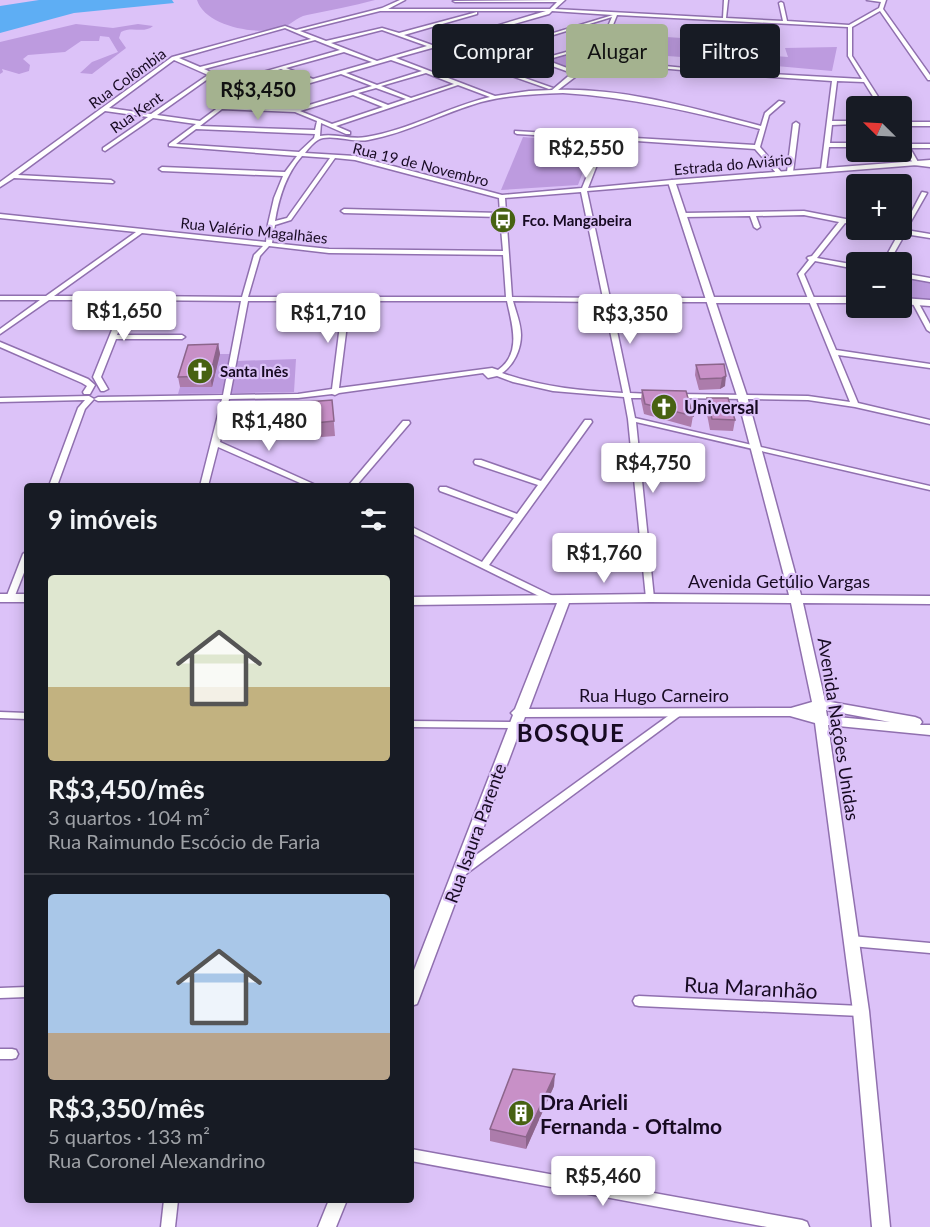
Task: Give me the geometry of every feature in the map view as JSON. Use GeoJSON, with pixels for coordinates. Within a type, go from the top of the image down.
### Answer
{"type":"FeatureCollection","features":[{"type":"Feature","properties":{"kind":"street"},"geometry":{"type":"LineString","coordinates":[[296,32],[377,10],[403,0]]}},
{"type":"Feature","properties":{"kind":"street"},"geometry":{"type":"LineString","coordinates":[[455,1],[562,0]]}},
{"type":"Feature","properties":{"kind":"street"},"geometry":{"type":"LineString","coordinates":[[508,24],[550,10],[562,0]]}},
{"type":"Feature","properties":{"kind":"street"},"geometry":{"type":"LineString","coordinates":[[724,17],[726,0]]}},
{"type":"Feature","properties":{"kind":"street"},"geometry":{"type":"LineString","coordinates":[[868,0],[892,0]]}},
{"type":"Feature","properties":{"kind":"street"},"geometry":{"type":"LineString","coordinates":[[377,10],[550,10],[724,17],[850,26],[881,9],[884,1]]}},
{"type":"Feature","properties":{"kind":"street"},"geometry":{"type":"LineString","coordinates":[[781,3],[785,21]]}},
{"type":"Feature","properties":{"kind":"street"},"geometry":{"type":"LineString","coordinates":[[881,9],[930,79]]}},
{"type":"Feature","properties":{"kind":"street"},"geometry":{"type":"LineString","coordinates":[[399,35],[484,11]]}},
{"type":"Feature","properties":{"kind":"street"},"geometry":{"type":"LineString","coordinates":[[554,33],[615,14]]}},
{"type":"Feature","properties":{"kind":"street"},"geometry":{"type":"LineString","coordinates":[[611,24],[615,14]]}},
{"type":"Feature","properties":{"kind":"street"},"geometry":{"type":"LineString","coordinates":[[850,26],[848,51],[863,81],[874,96]]}},
{"type":"Feature","properties":{"kind":"street","name":"Rua Colômbia"},"geometry":{"type":"LineString","coordinates":[[0,186],[174,58],[285,27],[296,32]]}},
{"type":"Feature","properties":{"kind":"street"},"geometry":{"type":"LineString","coordinates":[[326,43],[375,29],[432,47]]}},
{"type":"Feature","properties":{"kind":"street"},"geometry":{"type":"LineString","coordinates":[[296,32],[378,63]]}},
{"type":"Feature","properties":{"kind":"street"},"geometry":{"type":"LineString","coordinates":[[200,69],[315,39]]}},
{"type":"Feature","properties":{"kind":"street"},"geometry":{"type":"LineString","coordinates":[[261,96],[432,47]]}},
{"type":"Feature","properties":{"kind":"street"},"geometry":{"type":"LineString","coordinates":[[228,83],[345,50]]}},
{"type":"Feature","properties":{"kind":"street"},"geometry":{"type":"LineString","coordinates":[[174,58],[364,140]]}},
{"type":"Feature","properties":{"kind":"street"},"geometry":{"type":"LineString","coordinates":[[392,59],[495,97]]}},
{"type":"Feature","properties":{"kind":"street"},"geometry":{"type":"LineString","coordinates":[[668,67],[863,81]]}},
{"type":"Feature","properties":{"kind":"street"},"geometry":{"type":"LineString","coordinates":[[282,68],[313,81]]}},
{"type":"Feature","properties":{"kind":"street"},"geometry":{"type":"LineString","coordinates":[[224,108],[293,111],[425,72]]}},
{"type":"Feature","properties":{"kind":"street"},"geometry":{"type":"LineString","coordinates":[[342,73],[409,99]]}},
{"type":"Feature","properties":{"kind":"street","name":"Rua Kent"},"geometry":{"type":"LineString","coordinates":[[105,149],[211,75]]}},
{"type":"Feature","properties":{"kind":"street"},"geometry":{"type":"LineString","coordinates":[[520,78],[554,90],[662,103],[761,128]]}},
{"type":"Feature","properties":{"kind":"street"},"geometry":{"type":"LineString","coordinates":[[104,109],[152,115],[198,125],[335,135],[364,140],[495,97],[554,90],[570,78]]}},
{"type":"Feature","properties":{"kind":"street"},"geometry":{"type":"LineString","coordinates":[[824,169],[835,79]]}},
{"type":"Feature","properties":{"kind":"street"},"geometry":{"type":"LineString","coordinates":[[330,126],[457,84]]}},
{"type":"Feature","properties":{"kind":"street"},"geometry":{"type":"LineString","coordinates":[[198,125],[224,108],[245,90]]}},
{"type":"Feature","properties":{"kind":"street"},"geometry":{"type":"LineString","coordinates":[[355,93],[387,107]]}},
{"type":"Feature","properties":{"kind":"street"},"geometry":{"type":"LineString","coordinates":[[757,147],[761,128],[770,110],[781,102]]}},
{"type":"Feature","properties":{"kind":"street"},"geometry":{"type":"LineString","coordinates":[[205,483],[226,396],[245,297],[257,255],[270,242],[271,224],[286,174],[298,153],[317,135],[319,122]]}},
{"type":"Feature","properties":{"kind":"street"},"geometry":{"type":"LineString","coordinates":[[830,123],[846,123]]}},
{"type":"Feature","properties":{"kind":"street"},"geometry":{"type":"LineString","coordinates":[[790,172],[796,124]]}},
{"type":"Feature","properties":{"kind":"street"},"geometry":{"type":"LineString","coordinates":[[912,124],[930,124]]}},
{"type":"Feature","properties":{"kind":"street","name":"Rua 19 de Novembro"},"geometry":{"type":"LineString","coordinates":[[198,125],[171,144],[369,160],[502,197]]}},
{"type":"Feature","properties":{"kind":"street"},"geometry":{"type":"LineString","coordinates":[[335,135],[342,131]]}},
{"type":"Feature","properties":{"kind":"street"},"geometry":{"type":"LineString","coordinates":[[517,132],[757,147],[779,173]]}},
{"type":"Feature","properties":{"kind":"street"},"geometry":{"type":"LineString","coordinates":[[605,137],[584,191],[632,419],[650,598]]}},
{"type":"Feature","properties":{"kind":"street"},"geometry":{"type":"LineString","coordinates":[[828,145],[846,145]]}},
{"type":"Feature","properties":{"kind":"street"},"geometry":{"type":"LineString","coordinates":[[912,146],[930,146]]}},
{"type":"Feature","properties":{"kind":"street"},"geometry":{"type":"LineString","coordinates":[[271,224],[290,219],[334,156]]}},
{"type":"Feature","properties":{"kind":"street"},"geometry":{"type":"LineString","coordinates":[[912,158],[916,164]]}},
{"type":"Feature","properties":{"kind":"street","name":"Estrada do Aviário"},"geometry":{"type":"LineString","coordinates":[[502,197],[824,169],[930,164]]}},
{"type":"Feature","properties":{"kind":"street"},"geometry":{"type":"LineString","coordinates":[[162,169],[286,174]]}},
{"type":"Feature","properties":{"kind":"street"},"geometry":{"type":"LineString","coordinates":[[13,176],[111,182]]}},
{"type":"Feature","properties":{"kind":"street","name":"Avenida Nações Unidas"},"geometry":{"type":"LineString","coordinates":[[672,182],[742,396],[796,600],[820,712],[861,1011],[881,1227]]}},
{"type":"Feature","properties":{"kind":"street"},"geometry":{"type":"LineString","coordinates":[[912,213],[924,193]]}},
{"type":"Feature","properties":{"kind":"street"},"geometry":{"type":"LineString","coordinates":[[492,374],[505,368],[515,352],[518,334],[509,298],[502,197]]}},
{"type":"Feature","properties":{"kind":"street"},"geometry":{"type":"LineString","coordinates":[[344,211],[503,214]]}},
{"type":"Feature","properties":{"kind":"street"},"geometry":{"type":"LineString","coordinates":[[684,215],[804,213],[846,222]]}},
{"type":"Feature","properties":{"kind":"street"},"geometry":{"type":"LineString","coordinates":[[752,214],[757,227]]}},
{"type":"Feature","properties":{"kind":"street","name":"Rua Valério Magalhães"},"geometry":{"type":"LineString","coordinates":[[0,216],[329,251],[506,253]]}},
{"type":"Feature","properties":{"kind":"street"},"geometry":{"type":"LineString","coordinates":[[843,221],[810,258],[801,274],[809,299],[834,352],[855,405]]}},
{"type":"Feature","properties":{"kind":"street"},"geometry":{"type":"LineString","coordinates":[[0,332],[140,232]]}},
{"type":"Feature","properties":{"kind":"street"},"geometry":{"type":"LineString","coordinates":[[912,233],[930,236]]}},
{"type":"Feature","properties":{"kind":"street"},"geometry":{"type":"LineString","coordinates":[[810,258],[846,265]]}},
{"type":"Feature","properties":{"kind":"street"},"geometry":{"type":"LineString","coordinates":[[912,277],[930,280]]}},
{"type":"Feature","properties":{"kind":"street"},"geometry":{"type":"LineString","coordinates":[[90,397],[91,379],[113,337],[129,297]]}},
{"type":"Feature","properties":{"kind":"street"},"geometry":{"type":"LineString","coordinates":[[0,298],[846,300]]}},
{"type":"Feature","properties":{"kind":"street"},"geometry":{"type":"LineString","coordinates":[[335,393],[347,299]]}},
{"type":"Feature","properties":{"kind":"street"},"geometry":{"type":"LineString","coordinates":[[912,302],[930,303]]}},
{"type":"Feature","properties":{"kind":"street"},"geometry":{"type":"LineString","coordinates":[[915,302],[930,330]]}},
{"type":"Feature","properties":{"kind":"street"},"geometry":{"type":"LineString","coordinates":[[113,337],[182,338]]}},
{"type":"Feature","properties":{"kind":"street"},"geometry":{"type":"LineString","coordinates":[[0,344],[91,379],[106,390],[138,400]]}},
{"type":"Feature","properties":{"kind":"street"},"geometry":{"type":"LineString","coordinates":[[834,352],[930,366]]}},
{"type":"Feature","properties":{"kind":"street"},"geometry":{"type":"LineString","coordinates":[[90,397],[138,400],[298,396],[465,375],[492,374],[510,379],[627,396],[661,396]]}},
{"type":"Feature","properties":{"kind":"street"},"geometry":{"type":"LineString","coordinates":[[0,400],[75,400],[106,397],[106,390]]}},
{"type":"Feature","properties":{"kind":"street"},"geometry":{"type":"LineString","coordinates":[[54,483],[82,408],[90,397],[106,390]]}},
{"type":"Feature","properties":{"kind":"street"},"geometry":{"type":"LineString","coordinates":[[673,396],[808,398],[855,405],[930,422]]}},
{"type":"Feature","properties":{"kind":"street"},"geometry":{"type":"LineString","coordinates":[[632,419],[930,488]]}},
{"type":"Feature","properties":{"kind":"street"},"geometry":{"type":"LineString","coordinates":[[484,564],[588,422]]}},
{"type":"Feature","properties":{"kind":"street"},"geometry":{"type":"LineString","coordinates":[[355,483],[406,423]]}},
{"type":"Feature","properties":{"kind":"street"},"geometry":{"type":"LineString","coordinates":[[214,442],[307,483]]}},
{"type":"Feature","properties":{"kind":"street"},"geometry":{"type":"LineString","coordinates":[[478,462],[543,484]]}},
{"type":"Feature","properties":{"kind":"street"},"geometry":{"type":"LineString","coordinates":[[443,489],[518,517]]}},
{"type":"Feature","properties":{"kind":"street"},"geometry":{"type":"LineString","coordinates":[[414,531],[557,599]]}},
{"type":"Feature","properties":{"kind":"street"},"geometry":{"type":"LineString","coordinates":[[24,560],[5,598],[24,598]]}},
{"type":"Feature","properties":{"kind":"street","name":"Avenida Getúlio Vargas"},"geometry":{"type":"LineString","coordinates":[[414,601],[650,598],[930,600]]}},
{"type":"Feature","properties":{"kind":"street","name":"Rua Isaura Parente"},"geometry":{"type":"LineString","coordinates":[[414,991],[462,871],[517,719],[557,599]]}},
{"type":"Feature","properties":{"kind":"street","name":"Rua Hugo Carneiro"},"geometry":{"type":"LineString","coordinates":[[414,724],[678,713],[820,712],[930,729]]}},
{"type":"Feature","properties":{"kind":"street"},"geometry":{"type":"LineString","coordinates":[[462,871],[678,713]]}},
{"type":"Feature","properties":{"kind":"street"},"geometry":{"type":"LineString","coordinates":[[0,715],[24,716]]}},
{"type":"Feature","properties":{"kind":"street"},"geometry":{"type":"LineString","coordinates":[[850,941],[930,948]]}},
{"type":"Feature","properties":{"kind":"street"},"geometry":{"type":"LineString","coordinates":[[0,993],[24,992]]}},
{"type":"Feature","properties":{"kind":"street","name":"Rua Maranhão"},"geometry":{"type":"LineString","coordinates":[[639,1001],[861,1011]]}},
{"type":"Feature","properties":{"kind":"street"},"geometry":{"type":"LineString","coordinates":[[414,1156],[802,1227]]}},
{"type":"Feature","properties":{"kind":"street"},"geometry":{"type":"LineString","coordinates":[[168,1227],[171,1203]]}},
{"type":"Feature","properties":{"kind":"street"},"geometry":{"type":"LineString","coordinates":[[327,1227],[337,1203]]}},
{"type":"Feature","properties":{"kind":"shaded area"},"geometry":{"type":"Polygon","coordinates":[[[197,0],[375,0],[303,16],[279,29],[257,31],[220,22],[202,9],[197,0]]]}},
{"type":"Feature","properties":{"kind":"shaded area"},"geometry":{"type":"Polygon","coordinates":[[[76,24],[113,28],[138,24],[153,26],[121,32],[119,38],[126,48],[92,74],[80,73],[92,62],[118,52],[109,37],[100,36],[99,41],[81,41],[65,52],[28,55],[23,59],[30,65],[29,71],[19,74],[2,69],[3,72],[0,74],[0,42],[76,24]]]}},
{"type":"Feature","properties":{"kind":"shaded area"},"geometry":{"type":"Polygon","coordinates":[[[668,37],[680,38],[680,57],[668,56],[668,37]]]}},
{"type":"Feature","properties":{"kind":"shaded area"},"geometry":{"type":"Polygon","coordinates":[[[837,47],[832,71],[780,66],[780,56],[788,57],[785,48],[837,47]]]}},
{"type":"Feature","properties":{"kind":"shaded area"},"geometry":{"type":"Polygon","coordinates":[[[566,55],[566,67],[554,63],[554,58],[566,55]]]}},
{"type":"Feature","properties":{"kind":"shaded area"},"geometry":{"type":"Polygon","coordinates":[[[250,94],[284,109],[233,107],[250,94]]]}},
{"type":"Feature","properties":{"kind":"shaded area"},"geometry":{"type":"Polygon","coordinates":[[[523,137],[594,143],[578,185],[501,190],[523,137]]]}},
{"type":"Feature","properties":{"kind":"shaded area"},"geometry":{"type":"Polygon","coordinates":[[[912,278],[930,281],[930,301],[912,300],[912,278]]]}},
{"type":"Feature","properties":{"kind":"shaded area"},"geometry":{"type":"Polygon","coordinates":[[[220,354],[235,354],[229,384],[237,361],[296,359],[294,392],[178,394],[180,387],[211,387],[220,354]]]}},
{"type":"Feature","properties":{"kind":"water"},"geometry":{"type":"Polygon","coordinates":[[[39,0],[172,0],[174,3],[74,13],[0,33],[0,6],[39,0]]]}},
{"type":"Feature","properties":{"kind":"building"},"geometry":{"type":"Polygon","coordinates":[[[218,344],[210,376],[178,377],[188,345],[218,344]]]}},
{"type":"Feature","properties":{"kind":"building"},"geometry":{"type":"Polygon","coordinates":[[[724,364],[726,376],[700,379],[696,365],[724,364]]]}},
{"type":"Feature","properties":{"kind":"building"},"geometry":{"type":"Polygon","coordinates":[[[642,390],[686,391],[693,416],[645,404],[642,390]]]}},
{"type":"Feature","properties":{"kind":"building"},"geometry":{"type":"Polygon","coordinates":[[[707,398],[728,398],[735,420],[712,419],[707,398]]]}},
{"type":"Feature","properties":{"kind":"building"},"geometry":{"type":"Polygon","coordinates":[[[332,400],[334,421],[306,424],[307,402],[332,400]]]}},
{"type":"Feature","properties":{"kind":"building","name":"Dra Arieli Fernanda - Oftalmo"},"geometry":{"type":"Polygon","coordinates":[[[513,1069],[555,1074],[526,1137],[490,1129],[513,1069]]]}},
{"type":"Feature","properties":{"kind":"place","name":"Fco. Mangabeira"},"geometry":{"type":"Point","coordinates":[503,220]}},
{"type":"Feature","properties":{"kind":"place","name":"Santa Inês"},"geometry":{"type":"Point","coordinates":[200,371]}},
{"type":"Feature","properties":{"kind":"place","name":"Universal"},"geometry":{"type":"Point","coordinates":[664,407]}},
{"type":"Feature","properties":{"kind":"place","name":"Dra Arieli Fernanda - Oftalmo"},"geometry":{"type":"Point","coordinates":[521,1113]}},
{"type":"Feature","properties":{"kind":"district","name":"BOSQUE"},"geometry":{"type":"Point","coordinates":[571,732]}}]}
